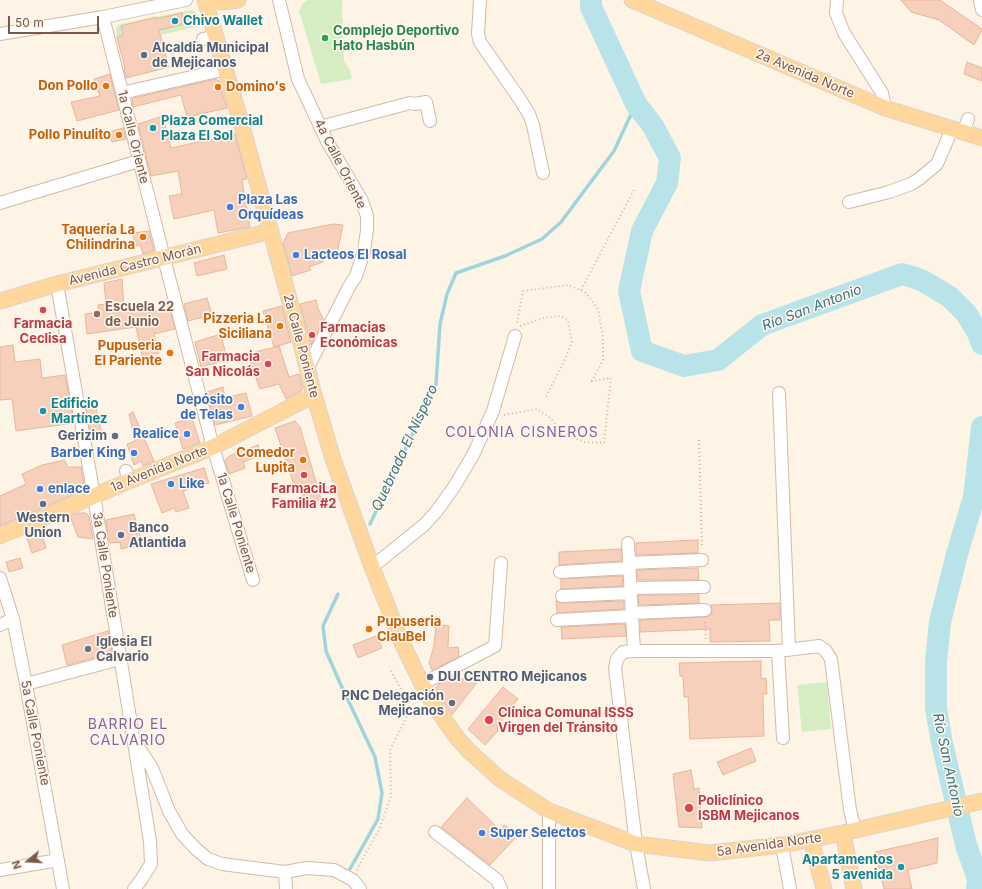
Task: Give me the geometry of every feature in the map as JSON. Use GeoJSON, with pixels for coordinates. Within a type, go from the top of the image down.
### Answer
{"type":"FeatureCollection","features":[{"type":"Feature","properties":{"kind":"main road","name":"2a Calle Poniente"},"geometry":{"type":"LineString","coordinates":[[205,0],[209,37],[226,69],[237,120],[271,231],[314,395],[333,459],[372,567],[402,643],[422,684]]}},
{"type":"Feature","properties":{"kind":"main road"},"geometry":{"type":"LineString","coordinates":[[213,0],[222,2],[238,0]]}},
{"type":"Feature","properties":{"kind":"main road","name":"2a Avenida Norte"},"geometry":{"type":"LineString","coordinates":[[638,2],[885,108],[961,127],[982,138]]}},
{"type":"Feature","properties":{"kind":"main road","name":"Avenida Castro Morán"},"geometry":{"type":"LineString","coordinates":[[0,301],[57,284],[271,231]]}},
{"type":"Feature","properties":{"kind":"main road","name":"1a Avenida Norte"},"geometry":{"type":"LineString","coordinates":[[0,536],[94,496],[128,476],[213,447],[314,395]]}},
{"type":"Feature","properties":{"kind":"main road","name":"5a Avenida Norte"},"geometry":{"type":"LineString","coordinates":[[422,684],[444,721],[458,739],[500,779],[549,811],[636,844],[710,853],[782,845],[849,832],[978,802]]}},
{"type":"Feature","properties":{"kind":"main road"},"geometry":{"type":"LineString","coordinates":[[849,832],[854,889]]}},
{"type":"Feature","properties":{"kind":"main road"},"geometry":{"type":"LineString","coordinates":[[810,840],[824,889]]}},
{"type":"Feature","properties":{"kind":"street"},"geometry":{"type":"LineString","coordinates":[[0,34],[103,17],[186,0]]}},
{"type":"Feature","properties":{"kind":"street","name":"4a Calle Oriente"},"geometry":{"type":"LineString","coordinates":[[279,0],[298,79],[327,141],[362,201],[366,216],[367,230],[364,251],[356,276],[307,369]]}},
{"type":"Feature","properties":{"kind":"street"},"geometry":{"type":"LineString","coordinates":[[480,0],[478,34],[480,42],[529,114],[533,125],[543,173]]}},
{"type":"Feature","properties":{"kind":"street"},"geometry":{"type":"LineString","coordinates":[[837,0],[836,13],[844,33],[882,93],[885,108]]}},
{"type":"Feature","properties":{"kind":"street"},"geometry":{"type":"LineString","coordinates":[[980,0],[982,10]]}},
{"type":"Feature","properties":{"kind":"street","name":"1a Calle Oriente"},"geometry":{"type":"LineString","coordinates":[[103,17],[164,258]]}},
{"type":"Feature","properties":{"kind":"street"},"geometry":{"type":"LineString","coordinates":[[122,93],[226,69]]}},
{"type":"Feature","properties":{"kind":"street"},"geometry":{"type":"LineString","coordinates":[[320,126],[410,103],[416,104],[426,102],[430,121]]}},
{"type":"Feature","properties":{"kind":"street"},"geometry":{"type":"LineString","coordinates":[[849,202],[889,192],[911,184],[919,179],[938,164],[961,127]]}},
{"type":"Feature","properties":{"kind":"street"},"geometry":{"type":"LineString","coordinates":[[0,203],[139,161]]}},
{"type":"Feature","properties":{"kind":"street","name":"1a Calle Poniente"},"geometry":{"type":"LineString","coordinates":[[164,258],[213,447],[253,580]]}},
{"type":"Feature","properties":{"kind":"street","name":"3a Calle Poniente"},"geometry":{"type":"LineString","coordinates":[[57,284],[75,374],[150,842],[150,864],[134,889]]}},
{"type":"Feature","properties":{"kind":"street"},"geometry":{"type":"LineString","coordinates":[[372,567],[424,525],[454,488],[473,455],[493,411],[515,336]]}},
{"type":"Feature","properties":{"kind":"street"},"geometry":{"type":"LineString","coordinates":[[779,393],[783,738]]}},
{"type":"Feature","properties":{"kind":"street"},"geometry":{"type":"LineString","coordinates":[[628,543],[634,651]]}},
{"type":"Feature","properties":{"kind":"street"},"geometry":{"type":"LineString","coordinates":[[560,572],[702,560]]}},
{"type":"Feature","properties":{"kind":"street"},"geometry":{"type":"LineString","coordinates":[[422,684],[495,646],[502,563]]}},
{"type":"Feature","properties":{"kind":"street","name":"5a Calle Poniente"},"geometry":{"type":"LineString","coordinates":[[0,578],[13,619],[64,889]]}},
{"type":"Feature","properties":{"kind":"street"},"geometry":{"type":"LineString","coordinates":[[562,596],[630,590],[704,587]]}},
{"type":"Feature","properties":{"kind":"street"},"geometry":{"type":"LineString","coordinates":[[557,620],[704,610]]}},
{"type":"Feature","properties":{"kind":"street"},"geometry":{"type":"LineString","coordinates":[[0,625],[13,619]]}},
{"type":"Feature","properties":{"kind":"street"},"geometry":{"type":"LineString","coordinates":[[644,889],[636,844],[615,668],[616,659],[623,652],[783,650],[820,646],[825,650],[831,659],[850,810],[849,832]]}},
{"type":"Feature","properties":{"kind":"street"},"geometry":{"type":"LineString","coordinates":[[26,684],[120,659]]}},
{"type":"Feature","properties":{"kind":"street"},"geometry":{"type":"LineString","coordinates":[[134,741],[152,768],[169,811],[182,834],[208,859],[222,864],[285,872],[307,868],[334,870],[356,884]]}},
{"type":"Feature","properties":{"kind":"street"},"geometry":{"type":"LineString","coordinates":[[549,811],[549,889]]}},
{"type":"Feature","properties":{"kind":"street"},"geometry":{"type":"LineString","coordinates":[[435,832],[497,880],[501,889]]}},
{"type":"Feature","properties":{"kind":"street"},"geometry":{"type":"LineString","coordinates":[[782,845],[790,889]]}},
{"type":"Feature","properties":{"kind":"street"},"geometry":{"type":"LineString","coordinates":[[0,870],[58,860]]}},
{"type":"Feature","properties":{"kind":"street"},"geometry":{"type":"LineString","coordinates":[[285,872],[286,889]]}},
{"type":"Feature","properties":{"kind":"path"},"geometry":{"type":"LineString","coordinates":[[581,290],[635,188]]}},
{"type":"Feature","properties":{"kind":"path"},"geometry":{"type":"LineString","coordinates":[[489,419],[507,414],[537,409],[549,417],[565,434],[586,442],[604,443],[611,378],[592,381],[604,360],[603,337],[598,309],[585,292],[568,285],[523,291],[516,327],[543,318],[560,316],[568,320],[571,331],[572,342],[545,399]]}},
{"type":"Feature","properties":{"kind":"path"},"geometry":{"type":"LineString","coordinates":[[699,440],[702,560]]}},
{"type":"Feature","properties":{"kind":"path"},"geometry":{"type":"LineString","coordinates":[[704,610],[706,651]]}},
{"type":"Feature","properties":{"kind":"path"},"geometry":{"type":"LineString","coordinates":[[356,884],[365,854],[379,830],[391,796],[390,750],[411,708],[390,668]]}},
{"type":"Feature","properties":{"kind":"green space","name":"Complejo Deportivo Hato Hasbún"},"geometry":{"type":"Polygon","coordinates":[[[308,0],[342,0],[344,61],[350,70],[352,79],[321,84],[299,11],[302,4],[308,0]]]}},
{"type":"Feature","properties":{"kind":"green space"},"geometry":{"type":"Polygon","coordinates":[[[190,10],[195,12],[200,26],[161,35],[156,17],[121,26],[123,35],[117,37],[116,29],[120,24],[190,10]]]}},
{"type":"Feature","properties":{"kind":"green space"},"geometry":{"type":"Polygon","coordinates":[[[827,682],[831,729],[802,732],[797,685],[827,682]]]}},
{"type":"Feature","properties":{"kind":"building"},"geometry":{"type":"Polygon","coordinates":[[[901,0],[940,0],[982,30],[974,45],[939,20],[911,12],[901,0]]]}},
{"type":"Feature","properties":{"kind":"building","name":"Alcaldía Municipal de Mejicanos"},"geometry":{"type":"Polygon","coordinates":[[[182,13],[185,24],[159,30],[169,67],[126,78],[117,37],[123,35],[121,26],[156,17],[156,19],[182,13]]]}},
{"type":"Feature","properties":{"kind":"building"},"geometry":{"type":"Polygon","coordinates":[[[967,62],[982,68],[982,81],[964,74],[967,62]]]}},
{"type":"Feature","properties":{"kind":"building"},"geometry":{"type":"Polygon","coordinates":[[[110,74],[119,110],[77,121],[71,102],[100,96],[94,79],[110,74]]]}},
{"type":"Feature","properties":{"kind":"building"},"geometry":{"type":"Polygon","coordinates":[[[216,79],[219,81],[227,108],[187,117],[181,95],[133,107],[132,99],[134,98],[216,79]]]}},
{"type":"Feature","properties":{"kind":"building"},"geometry":{"type":"Polygon","coordinates":[[[163,116],[171,148],[235,134],[247,179],[242,180],[250,227],[218,233],[214,210],[174,219],[169,196],[182,194],[178,171],[151,176],[138,124],[163,116]]]}},
{"type":"Feature","properties":{"kind":"building","name":"Pollo Pinulito"},"geometry":{"type":"Polygon","coordinates":[[[123,128],[126,139],[112,142],[109,132],[123,128]]]}},
{"type":"Feature","properties":{"kind":"building"},"geometry":{"type":"Polygon","coordinates":[[[333,224],[343,225],[336,258],[323,257],[323,262],[309,267],[311,270],[292,276],[283,243],[288,233],[333,224]]]}},
{"type":"Feature","properties":{"kind":"building","name":"Taquería La Chilindrina"},"geometry":{"type":"Polygon","coordinates":[[[149,231],[154,251],[143,254],[140,245],[136,246],[132,233],[149,231]]]}},
{"type":"Feature","properties":{"kind":"building"},"geometry":{"type":"Polygon","coordinates":[[[224,255],[227,269],[197,276],[194,263],[224,255]]]}},
{"type":"Feature","properties":{"kind":"building"},"geometry":{"type":"Polygon","coordinates":[[[122,279],[124,308],[147,303],[149,313],[170,309],[175,329],[154,334],[159,353],[142,356],[136,327],[87,334],[85,314],[99,312],[98,305],[106,304],[104,283],[122,279]]]}},
{"type":"Feature","properties":{"kind":"building"},"geometry":{"type":"Polygon","coordinates":[[[207,298],[212,315],[188,321],[184,304],[207,298]]]}},
{"type":"Feature","properties":{"kind":"building"},"geometry":{"type":"Polygon","coordinates":[[[316,300],[318,309],[324,320],[311,345],[300,304],[316,300]]]}},
{"type":"Feature","properties":{"kind":"building","name":"Pizzeria La Siciliana"},"geometry":{"type":"Polygon","coordinates":[[[282,306],[291,342],[274,347],[263,311],[282,306]]]}},
{"type":"Feature","properties":{"kind":"building"},"geometry":{"type":"Polygon","coordinates":[[[221,334],[227,360],[201,367],[195,342],[221,334]]]}},
{"type":"Feature","properties":{"kind":"building","name":"Edificio Martínez"},"geometry":{"type":"Polygon","coordinates":[[[13,345],[15,362],[40,359],[42,378],[65,375],[74,423],[16,431],[12,399],[0,400],[0,347],[13,345]]]}},
{"type":"Feature","properties":{"kind":"building","name":"Farmacia San Nicolás"},"geometry":{"type":"Polygon","coordinates":[[[279,346],[289,377],[299,374],[303,388],[301,391],[286,399],[279,384],[260,389],[247,354],[279,346]]]}},
{"type":"Feature","properties":{"kind":"building"},"geometry":{"type":"Polygon","coordinates":[[[223,387],[225,398],[246,393],[252,416],[215,425],[207,392],[223,387]]]}},
{"type":"Feature","properties":{"kind":"building"},"geometry":{"type":"Polygon","coordinates":[[[96,407],[102,434],[91,435],[86,409],[96,407]]]}},
{"type":"Feature","properties":{"kind":"building"},"geometry":{"type":"Polygon","coordinates":[[[133,412],[154,461],[143,466],[141,461],[134,465],[127,444],[135,441],[129,414],[133,412]]]}},
{"type":"Feature","properties":{"kind":"building","name":"Realice"},"geometry":{"type":"Polygon","coordinates":[[[192,418],[200,443],[183,449],[175,423],[192,418]]]}},
{"type":"Feature","properties":{"kind":"building"},"geometry":{"type":"Polygon","coordinates":[[[295,421],[300,427],[321,499],[306,504],[299,484],[294,485],[275,428],[295,421]]]}},
{"type":"Feature","properties":{"kind":"building"},"geometry":{"type":"Polygon","coordinates":[[[258,445],[262,455],[243,462],[245,468],[229,474],[225,460],[227,458],[231,455],[258,445]]]}},
{"type":"Feature","properties":{"kind":"building"},"geometry":{"type":"Polygon","coordinates":[[[64,460],[68,467],[81,467],[85,490],[0,526],[0,496],[26,484],[22,474],[42,465],[64,460]]]}},
{"type":"Feature","properties":{"kind":"building"},"geometry":{"type":"Polygon","coordinates":[[[204,468],[209,483],[183,491],[189,508],[176,512],[174,508],[162,513],[151,484],[204,468]]]}},
{"type":"Feature","properties":{"kind":"building"},"geometry":{"type":"Polygon","coordinates":[[[76,513],[86,513],[89,516],[93,539],[78,537],[70,516],[76,513]]]}},
{"type":"Feature","properties":{"kind":"building","name":"Banco Atlantida"},"geometry":{"type":"Polygon","coordinates":[[[134,514],[142,544],[121,549],[120,542],[110,543],[106,520],[134,514]]]}},
{"type":"Feature","properties":{"kind":"building"},"geometry":{"type":"Polygon","coordinates":[[[40,529],[46,548],[32,553],[26,535],[40,529]]]}},
{"type":"Feature","properties":{"kind":"building"},"geometry":{"type":"Polygon","coordinates":[[[698,540],[698,553],[636,555],[636,543],[698,540]]]}},
{"type":"Feature","properties":{"kind":"building"},"geometry":{"type":"Polygon","coordinates":[[[621,549],[621,561],[559,565],[559,552],[621,549]]]}},
{"type":"Feature","properties":{"kind":"building"},"geometry":{"type":"Polygon","coordinates":[[[20,558],[23,568],[9,572],[6,562],[20,558]]]}},
{"type":"Feature","properties":{"kind":"building"},"geometry":{"type":"Polygon","coordinates":[[[698,568],[699,580],[638,580],[637,570],[698,568]]]}},
{"type":"Feature","properties":{"kind":"building"},"geometry":{"type":"Polygon","coordinates":[[[622,576],[623,586],[561,589],[561,579],[622,576]]]}},
{"type":"Feature","properties":{"kind":"building"},"geometry":{"type":"Polygon","coordinates":[[[638,595],[699,595],[699,603],[639,605],[638,595]]]}},
{"type":"Feature","properties":{"kind":"building"},"geometry":{"type":"Polygon","coordinates":[[[556,601],[562,603],[624,601],[624,609],[557,613],[556,601]]]}},
{"type":"Feature","properties":{"kind":"building"},"geometry":{"type":"Polygon","coordinates":[[[780,603],[780,620],[769,620],[770,641],[710,642],[710,629],[640,632],[640,620],[706,617],[712,613],[711,605],[780,603]]]}},
{"type":"Feature","properties":{"kind":"building"},"geometry":{"type":"Polygon","coordinates":[[[436,624],[449,626],[448,648],[458,647],[459,657],[432,670],[429,663],[434,646],[436,624]]]}},
{"type":"Feature","properties":{"kind":"building"},"geometry":{"type":"Polygon","coordinates":[[[625,624],[626,636],[562,639],[561,627],[625,624]]]}},
{"type":"Feature","properties":{"kind":"building","name":"Iglesia El Calvario"},"geometry":{"type":"Polygon","coordinates":[[[108,631],[112,653],[67,665],[62,645],[108,631]]]}},
{"type":"Feature","properties":{"kind":"building"},"geometry":{"type":"Polygon","coordinates":[[[376,636],[382,648],[358,658],[353,645],[376,636]]]}},
{"type":"Feature","properties":{"kind":"building"},"geometry":{"type":"Polygon","coordinates":[[[761,661],[761,679],[766,678],[767,694],[763,694],[764,736],[690,739],[688,697],[684,697],[683,676],[680,676],[679,663],[761,661]]]}},
{"type":"Feature","properties":{"kind":"building","name":"PNC Delegación Mejicanos"},"geometry":{"type":"Polygon","coordinates":[[[485,672],[452,715],[435,688],[439,685],[438,684],[455,675],[459,680],[485,672]]]}},
{"type":"Feature","properties":{"kind":"building","name":"Clínica Comunal ISSS Virgen del Tránsito"},"geometry":{"type":"Polygon","coordinates":[[[503,687],[518,699],[497,726],[498,731],[485,745],[468,729],[503,687]]]}},
{"type":"Feature","properties":{"kind":"building"},"geometry":{"type":"Polygon","coordinates":[[[751,748],[756,761],[723,775],[717,762],[751,748]]]}},
{"type":"Feature","properties":{"kind":"building","name":"Policlínico ISBM Mejicanos"},"geometry":{"type":"Polygon","coordinates":[[[691,770],[694,789],[699,788],[702,828],[679,827],[673,774],[691,770]]]}},
{"type":"Feature","properties":{"kind":"building","name":"Super Selectos"},"geometry":{"type":"Polygon","coordinates":[[[467,798],[501,831],[504,825],[518,835],[490,865],[441,827],[467,798]]]}},
{"type":"Feature","properties":{"kind":"building","name":"Apartamentos 5 avenida"},"geometry":{"type":"Polygon","coordinates":[[[938,838],[937,863],[908,870],[912,889],[884,889],[875,852],[938,838]]]}},
{"type":"Feature","properties":{"kind":"waterway","name":"Río San Antonio"},"geometry":{"type":"LineString","coordinates":[[591,0],[591,7],[636,104],[653,126],[670,158],[667,183],[642,231],[629,291],[642,351],[684,366],[718,360],[762,325],[902,274],[923,281],[950,297],[966,313],[978,333],[982,344]]}},
{"type":"Feature","properties":{"kind":"waterway","name":"Quebrada El Nispero"},"geometry":{"type":"LineString","coordinates":[[370,524],[436,384],[440,324],[447,294],[456,273],[505,256],[542,239],[561,222],[614,151],[636,104]]}},
{"type":"Feature","properties":{"kind":"waterway","name":"Río San Antonio"},"geometry":{"type":"LineString","coordinates":[[977,889],[978,879],[966,845],[942,743],[936,708],[936,662],[940,622],[957,554],[974,497],[982,427]]}},
{"type":"Feature","properties":{"kind":"waterway","name":"Quebrada El Nispero"},"geometry":{"type":"LineString","coordinates":[[338,594],[323,626],[326,651],[375,757],[382,793],[378,819],[350,869]]}},
{"type":"Feature","properties":{"kind":"place","name":"Chivo Wallet"},"geometry":{"type":"Point","coordinates":[175,21]}},
{"type":"Feature","properties":{"kind":"place","name":"Complejo Deportivo Hato Hasbún"},"geometry":{"type":"Point","coordinates":[325,38]}},
{"type":"Feature","properties":{"kind":"place","name":"Alcaldía Municipal de Mejicanos"},"geometry":{"type":"Point","coordinates":[144,55]}},
{"type":"Feature","properties":{"kind":"place","name":"Don Pollo"},"geometry":{"type":"Point","coordinates":[106,86]}},
{"type":"Feature","properties":{"kind":"place","name":"Domino's"},"geometry":{"type":"Point","coordinates":[218,87]}},
{"type":"Feature","properties":{"kind":"place","name":"Plaza Comercial Plaza El Sol"},"geometry":{"type":"Point","coordinates":[153,128]}},
{"type":"Feature","properties":{"kind":"place","name":"Pollo Pinulito"},"geometry":{"type":"Point","coordinates":[119,135]}},
{"type":"Feature","properties":{"kind":"place","name":"Plaza Las Orquídeas"},"geometry":{"type":"Point","coordinates":[230,207]}},
{"type":"Feature","properties":{"kind":"place","name":"Taquería La Chilindrina"},"geometry":{"type":"Point","coordinates":[143,237]}},
{"type":"Feature","properties":{"kind":"place","name":"Lacteos El Rosal"},"geometry":{"type":"Point","coordinates":[296,255]}},
{"type":"Feature","properties":{"kind":"place","name":"Farmacia Ceclisa"},"geometry":{"type":"Point","coordinates":[43,310]}},
{"type":"Feature","properties":{"kind":"place","name":"Escuela 22 de Junio"},"geometry":{"type":"Point","coordinates":[97,314]}},
{"type":"Feature","properties":{"kind":"place","name":"Pizzeria La Siciliana"},"geometry":{"type":"Point","coordinates":[280,326]}},
{"type":"Feature","properties":{"kind":"place","name":"Farmacias Económicas"},"geometry":{"type":"Point","coordinates":[312,335]}},
{"type":"Feature","properties":{"kind":"place","name":"Pupuseria El Pariente"},"geometry":{"type":"Point","coordinates":[170,353]}},
{"type":"Feature","properties":{"kind":"place","name":"Farmacia San Nicolás"},"geometry":{"type":"Point","coordinates":[268,364]}},
{"type":"Feature","properties":{"kind":"place","name":"Depósito de Telas"},"geometry":{"type":"Point","coordinates":[241,407]}},
{"type":"Feature","properties":{"kind":"place","name":"Edificio Martínez"},"geometry":{"type":"Point","coordinates":[43,411]}},
{"type":"Feature","properties":{"kind":"place","name":"Realice"},"geometry":{"type":"Point","coordinates":[187,434]}},
{"type":"Feature","properties":{"kind":"place","name":"Gerizim"},"geometry":{"type":"Point","coordinates":[115,436]}},
{"type":"Feature","properties":{"kind":"place","name":"Barber King"},"geometry":{"type":"Point","coordinates":[134,453]}},
{"type":"Feature","properties":{"kind":"place","name":"Comedor Lupita"},"geometry":{"type":"Point","coordinates":[303,460]}},
{"type":"Feature","properties":{"kind":"place","name":"FarmaciLa Familia #2"},"geometry":{"type":"Point","coordinates":[304,475]}},
{"type":"Feature","properties":{"kind":"place","name":"Like"},"geometry":{"type":"Point","coordinates":[171,484]}},
{"type":"Feature","properties":{"kind":"place","name":"enlace"},"geometry":{"type":"Point","coordinates":[40,489]}},
{"type":"Feature","properties":{"kind":"place","name":"Western Union"},"geometry":{"type":"Point","coordinates":[43,504]}},
{"type":"Feature","properties":{"kind":"place","name":"Banco Atlantida"},"geometry":{"type":"Point","coordinates":[121,535]}},
{"type":"Feature","properties":{"kind":"place","name":"Pupuseria ClauBel"},"geometry":{"type":"Point","coordinates":[369,629]}},
{"type":"Feature","properties":{"kind":"place","name":"Iglesia El Calvario"},"geometry":{"type":"Point","coordinates":[88,649]}},
{"type":"Feature","properties":{"kind":"place","name":"DUI CENTRO Mejicanos"},"geometry":{"type":"Point","coordinates":[430,677]}},
{"type":"Feature","properties":{"kind":"place","name":"PNC Delegación Mejicanos"},"geometry":{"type":"Point","coordinates":[452,703]}},
{"type":"Feature","properties":{"kind":"place","name":"Clínica Comunal ISSS Virgen del Tránsito"},"geometry":{"type":"Point","coordinates":[489,720]}},
{"type":"Feature","properties":{"kind":"place","name":"Policlínico ISBM Mejicanos"},"geometry":{"type":"Point","coordinates":[689,808]}},
{"type":"Feature","properties":{"kind":"place","name":"Super Selectos"},"geometry":{"type":"Point","coordinates":[482,833]}},
{"type":"Feature","properties":{"kind":"place","name":"Apartamentos 5 avenida"},"geometry":{"type":"Point","coordinates":[901,867]}},
{"type":"Feature","properties":{"kind":"district","name":"COLONIA CISNEROS"},"geometry":{"type":"Point","coordinates":[522,433]}},
{"type":"Feature","properties":{"kind":"district","name":"BARRIO EL CALVARIO"},"geometry":{"type":"Point","coordinates":[128,734]}}]}
